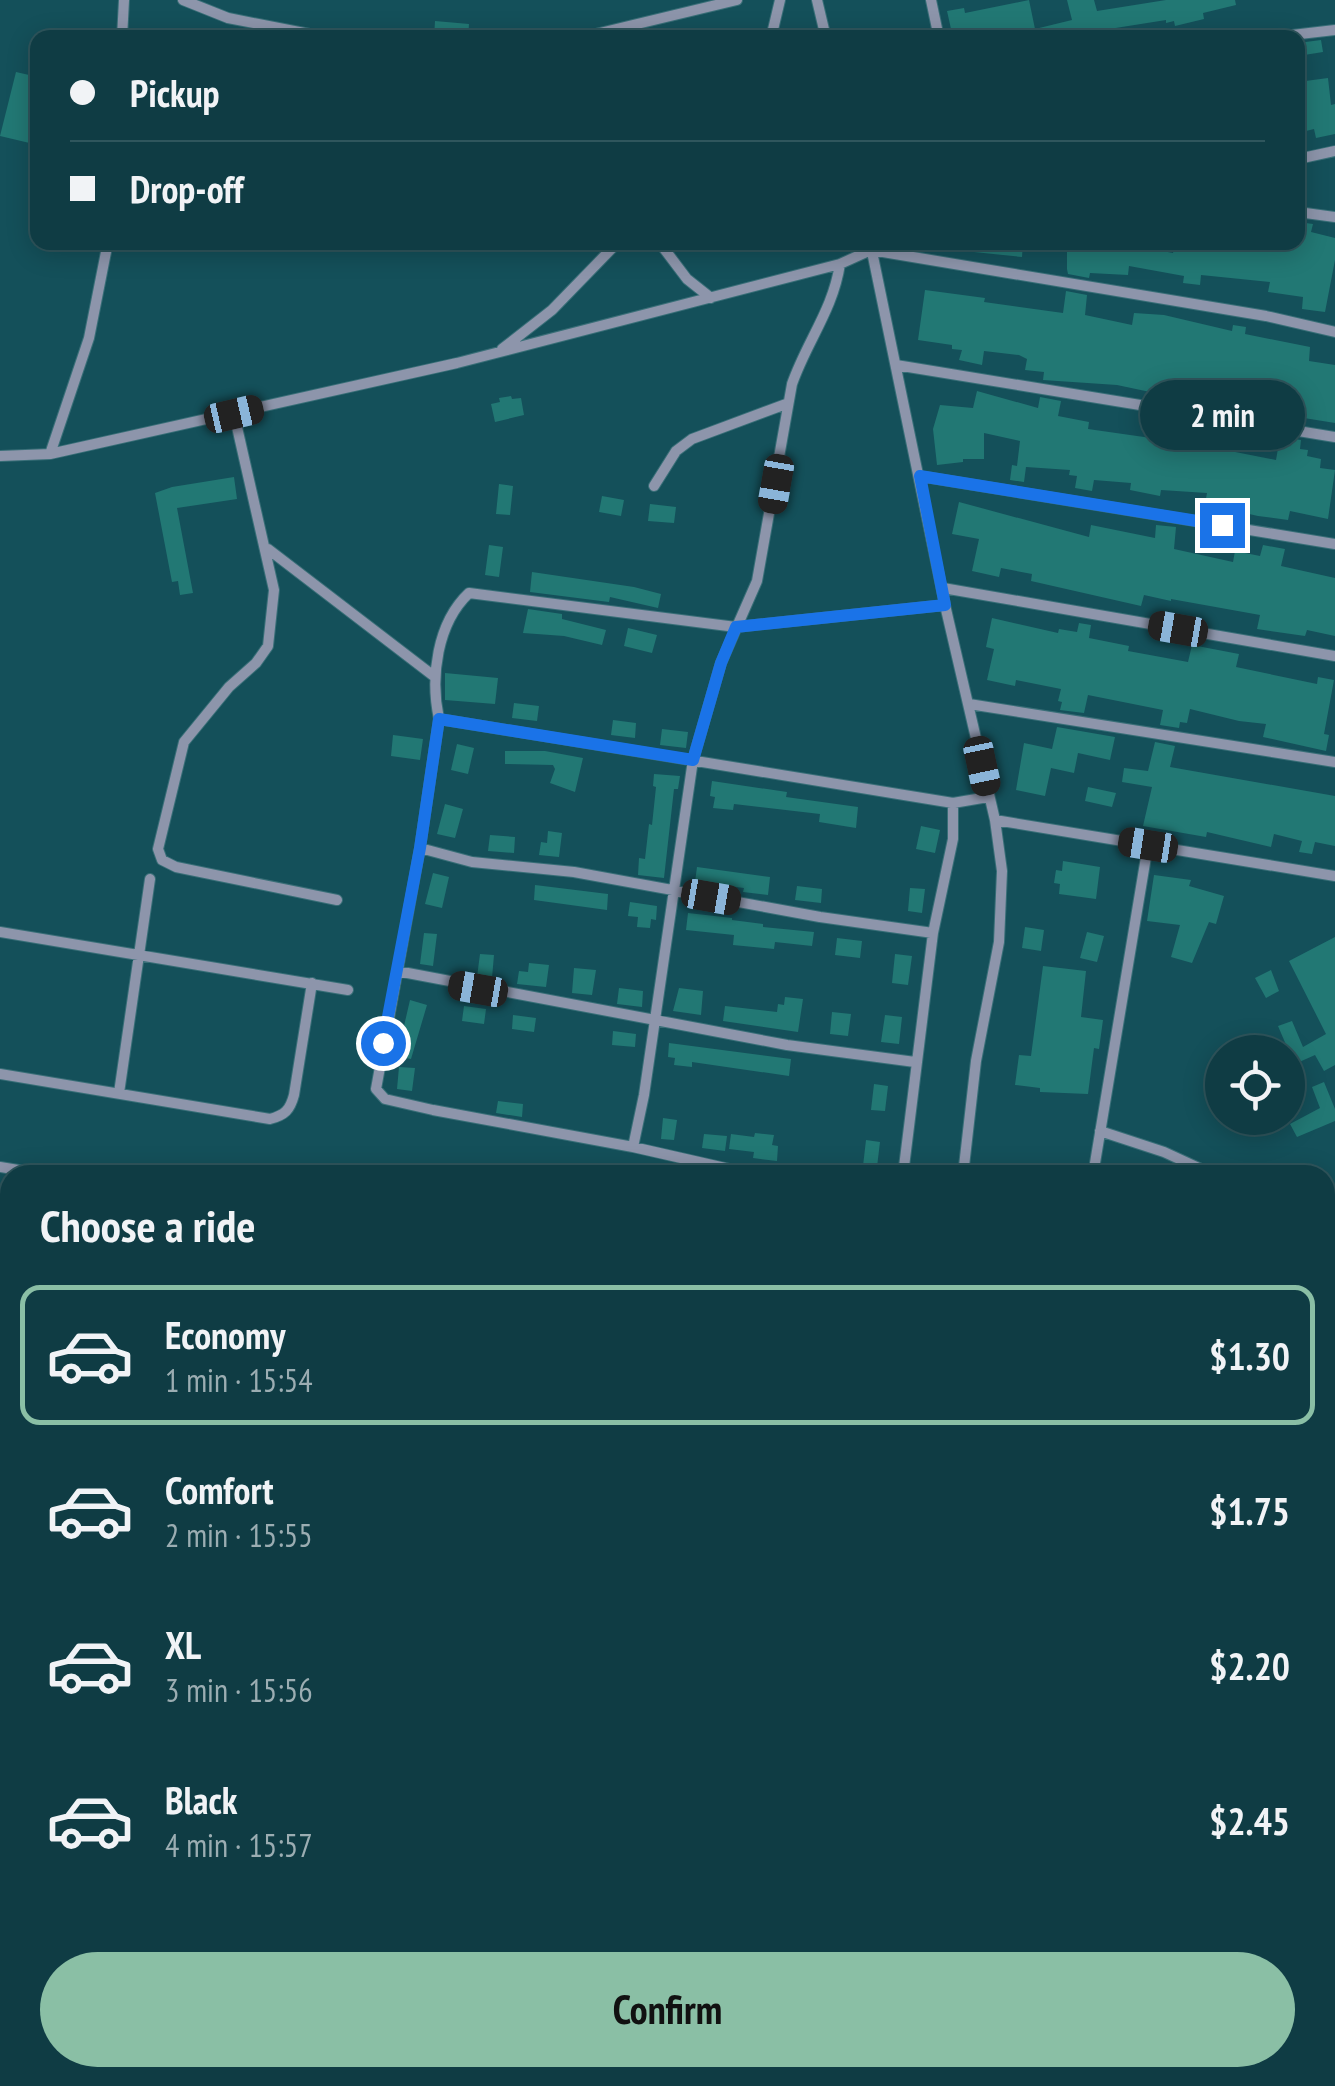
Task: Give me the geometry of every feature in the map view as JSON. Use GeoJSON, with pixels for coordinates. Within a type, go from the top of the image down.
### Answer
{"type":"FeatureCollection","features":[{"type":"Feature","properties":{"kind":"street"},"geometry":{"type":"LineString","coordinates":[[122,30],[124,0]]}},
{"type":"Feature","properties":{"kind":"street"},"geometry":{"type":"LineString","coordinates":[[183,0],[228,18],[289,30]]}},
{"type":"Feature","properties":{"kind":"street"},"geometry":{"type":"LineString","coordinates":[[612,30],[737,0]]}},
{"type":"Feature","properties":{"kind":"street"},"geometry":{"type":"LineString","coordinates":[[773,30],[780,0]]}},
{"type":"Feature","properties":{"kind":"street"},"geometry":{"type":"LineString","coordinates":[[818,0],[824,30]]}},
{"type":"Feature","properties":{"kind":"street"},"geometry":{"type":"LineString","coordinates":[[932,0],[938,30]]}},
{"type":"Feature","properties":{"kind":"street"},"geometry":{"type":"LineString","coordinates":[[1305,33],[1335,30]]}},
{"type":"Feature","properties":{"kind":"street"},"geometry":{"type":"LineString","coordinates":[[1305,157],[1335,151]]}},
{"type":"Feature","properties":{"kind":"street"},"geometry":{"type":"LineString","coordinates":[[1305,213],[1335,218]]}},
{"type":"Feature","properties":{"kind":"street"},"geometry":{"type":"LineString","coordinates":[[50,454],[88,338],[106,250]]}},
{"type":"Feature","properties":{"kind":"street"},"geometry":{"type":"LineString","coordinates":[[497,352],[552,310],[610,250]]}},
{"type":"Feature","properties":{"kind":"street"},"geometry":{"type":"LineString","coordinates":[[664,250],[686,279],[711,298]]}},
{"type":"Feature","properties":{"kind":"street"},"geometry":{"type":"LineString","coordinates":[[0,456],[50,454],[497,352],[840,264],[863,250]]}},
{"type":"Feature","properties":{"kind":"street"},"geometry":{"type":"LineString","coordinates":[[871,250],[945,605],[995,820],[1002,872],[1000,942],[976,1061],[965,1165]]}},
{"type":"Feature","properties":{"kind":"street"},"geometry":{"type":"LineString","coordinates":[[893,250],[1266,316],[1335,332]]}},
{"type":"Feature","properties":{"kind":"street"},"geometry":{"type":"LineString","coordinates":[[632,1148],[644,1095],[693,760],[721,663],[757,581],[783,446],[786,404],[802,354],[832,302],[840,264]]}},
{"type":"Feature","properties":{"kind":"street"},"geometry":{"type":"LineString","coordinates":[[896,364],[1335,438]]}},
{"type":"Feature","properties":{"kind":"street"},"geometry":{"type":"LineString","coordinates":[[654,486],[676,451],[692,439],[786,404]]}},
{"type":"Feature","properties":{"kind":"street"},"geometry":{"type":"LineString","coordinates":[[234,414],[274,590],[268,646],[184,742],[158,850],[162,860],[176,867],[337,900]]}},
{"type":"Feature","properties":{"kind":"street"},"geometry":{"type":"LineString","coordinates":[[920,476],[1335,544]]}},
{"type":"Feature","properties":{"kind":"street"},"geometry":{"type":"LineString","coordinates":[[267,549],[435,677]]}},
{"type":"Feature","properties":{"kind":"street"},"geometry":{"type":"LineString","coordinates":[[942,588],[1335,656]]}},
{"type":"Feature","properties":{"kind":"street"},"geometry":{"type":"LineString","coordinates":[[710,1165],[385,1099],[376,1089],[439,719],[435,677],[451,614],[469,593],[736,627],[945,605]]}},
{"type":"Feature","properties":{"kind":"street"},"geometry":{"type":"LineString","coordinates":[[969,704],[1335,762]]}},
{"type":"Feature","properties":{"kind":"street"},"geometry":{"type":"LineString","coordinates":[[439,719],[953,802],[988,797]]}},
{"type":"Feature","properties":{"kind":"street"},"geometry":{"type":"LineString","coordinates":[[904,1165],[934,933],[953,839],[953,802]]}},
{"type":"Feature","properties":{"kind":"street"},"geometry":{"type":"LineString","coordinates":[[995,820],[1335,876]]}},
{"type":"Feature","properties":{"kind":"street"},"geometry":{"type":"LineString","coordinates":[[1094,1165],[1148,845]]}},
{"type":"Feature","properties":{"kind":"street"},"geometry":{"type":"LineString","coordinates":[[420,848],[472,862],[574,872],[820,917],[934,933]]}},
{"type":"Feature","properties":{"kind":"street"},"geometry":{"type":"LineString","coordinates":[[119,1093],[150,879]]}},
{"type":"Feature","properties":{"kind":"street"},"geometry":{"type":"LineString","coordinates":[[0,932],[348,990]]}},
{"type":"Feature","properties":{"kind":"street"},"geometry":{"type":"LineString","coordinates":[[397,971],[787,1045],[915,1062]]}},
{"type":"Feature","properties":{"kind":"street"},"geometry":{"type":"LineString","coordinates":[[0,1074],[270,1119],[284,1115],[294,1095],[312,983]]}},
{"type":"Feature","properties":{"kind":"street"},"geometry":{"type":"LineString","coordinates":[[1100,1131],[1192,1165]]}},
{"type":"Feature","properties":{"kind":"building"},"geometry":{"type":"Polygon","coordinates":[[[1029,0],[1035,29],[1072,20],[1067,0],[1094,0],[1097,11],[1166,0],[1235,0],[1236,5],[1203,13],[1204,19],[1175,26],[1174,21],[1166,20],[1103,30],[951,30],[947,11],[964,8],[965,13],[1029,0]]]}},
{"type":"Feature","properties":{"kind":"building"},"geometry":{"type":"Polygon","coordinates":[[[435,21],[469,24],[469,30],[434,30],[435,21]]]}},
{"type":"Feature","properties":{"kind":"building"},"geometry":{"type":"Polygon","coordinates":[[[1321,40],[1323,52],[1305,55],[1305,42],[1321,40]]]}},
{"type":"Feature","properties":{"kind":"building"},"geometry":{"type":"Polygon","coordinates":[[[16,72],[30,75],[30,143],[0,136],[16,72]]]}},
{"type":"Feature","properties":{"kind":"building"},"geometry":{"type":"Polygon","coordinates":[[[1328,78],[1331,105],[1335,104],[1335,134],[1316,138],[1314,129],[1305,131],[1305,81],[1328,78]]]}},
{"type":"Feature","properties":{"kind":"building"},"geometry":{"type":"Polygon","coordinates":[[[1305,223],[1313,224],[1311,232],[1335,238],[1325,312],[1302,309],[1303,297],[1268,292],[1270,282],[1201,275],[1200,285],[1183,283],[1184,276],[1129,266],[1128,275],[1090,273],[1089,278],[1068,274],[1067,269],[1067,250],[1305,250],[1305,223]]]}},
{"type":"Feature","properties":{"kind":"building"},"geometry":{"type":"Polygon","coordinates":[[[974,250],[1022,250],[1022,257],[974,250]]]}},
{"type":"Feature","properties":{"kind":"building"},"geometry":{"type":"Polygon","coordinates":[[[925,290],[1063,313],[1066,291],[1087,295],[1085,315],[1132,325],[1134,313],[1164,315],[1232,331],[1233,325],[1246,327],[1245,334],[1310,347],[1309,361],[1335,365],[1335,423],[1304,418],[1304,423],[1283,420],[1284,415],[1170,392],[1169,396],[1117,385],[1043,380],[1044,372],[1025,370],[1027,359],[1019,355],[984,351],[982,365],[959,360],[962,350],[952,349],[952,345],[918,340],[925,290]]]}},
{"type":"Feature","properties":{"kind":"building"},"geometry":{"type":"Polygon","coordinates":[[[977,391],[1038,408],[1040,397],[1061,401],[1058,416],[1089,422],[1088,429],[1179,442],[1183,421],[1230,429],[1225,450],[1276,460],[1280,437],[1301,440],[1300,449],[1308,450],[1307,456],[1321,459],[1320,468],[1335,470],[1328,519],[1290,511],[1288,520],[1258,516],[1205,504],[1207,493],[1161,490],[1160,496],[1130,490],[1131,483],[1094,480],[1092,491],[1075,488],[1077,476],[1069,475],[1070,470],[1026,467],[1024,482],[1010,480],[1012,465],[1017,466],[1020,441],[984,433],[984,459],[937,465],[933,429],[940,405],[973,408],[977,391]]]}},
{"type":"Feature","properties":{"kind":"building"},"geometry":{"type":"Polygon","coordinates":[[[511,396],[521,398],[524,415],[495,422],[491,404],[511,396]]]}},
{"type":"Feature","properties":{"kind":"building"},"geometry":{"type":"Polygon","coordinates":[[[234,477],[237,499],[177,508],[193,593],[180,595],[178,581],[172,582],[155,493],[234,477]]]}},
{"type":"Feature","properties":{"kind":"building"},"geometry":{"type":"Polygon","coordinates":[[[499,484],[513,486],[510,515],[496,514],[499,484]]]}},
{"type":"Feature","properties":{"kind":"building"},"geometry":{"type":"Polygon","coordinates":[[[602,496],[624,500],[621,516],[599,512],[602,496]]]}},
{"type":"Feature","properties":{"kind":"building"},"geometry":{"type":"Polygon","coordinates":[[[959,502],[1089,537],[1091,525],[1155,538],[1156,525],[1176,527],[1174,549],[1233,562],[1235,551],[1260,556],[1263,545],[1285,549],[1281,566],[1335,578],[1335,636],[1307,630],[1305,636],[1257,629],[1260,615],[1171,599],[1144,595],[1141,606],[1031,581],[1032,574],[1001,568],[999,577],[972,571],[979,539],[952,534],[959,502]]]}},
{"type":"Feature","properties":{"kind":"building"},"geometry":{"type":"Polygon","coordinates":[[[650,504],[676,507],[674,523],[648,521],[650,504]]]}},
{"type":"Feature","properties":{"kind":"building"},"geometry":{"type":"Polygon","coordinates":[[[489,545],[503,547],[499,577],[485,575],[489,545]]]}},
{"type":"Feature","properties":{"kind":"building"},"geometry":{"type":"Polygon","coordinates":[[[532,572],[661,594],[658,608],[610,597],[609,602],[530,592],[532,572]]]}},
{"type":"Feature","properties":{"kind":"building"},"geometry":{"type":"Polygon","coordinates":[[[528,609],[562,614],[562,619],[606,630],[602,645],[564,636],[523,633],[528,609]]]}},
{"type":"Feature","properties":{"kind":"building"},"geometry":{"type":"Polygon","coordinates":[[[992,618],[1058,633],[1059,629],[1077,632],[1079,623],[1091,625],[1089,638],[1129,646],[1128,651],[1188,662],[1192,645],[1239,654],[1236,667],[1317,684],[1318,677],[1334,680],[1324,734],[1329,735],[1326,751],[1263,737],[1266,724],[1190,709],[1187,723],[1180,722],[1179,728],[1160,725],[1163,710],[1088,695],[1084,713],[1060,710],[1061,689],[1016,680],[1015,686],[987,680],[994,649],[986,647],[992,618]]]}},
{"type":"Feature","properties":{"kind":"building"},"geometry":{"type":"Polygon","coordinates":[[[628,628],[657,635],[652,653],[624,646],[628,628]]]}},
{"type":"Feature","properties":{"kind":"building"},"geometry":{"type":"Polygon","coordinates":[[[445,673],[498,678],[495,704],[445,700],[445,673]]]}},
{"type":"Feature","properties":{"kind":"building"},"geometry":{"type":"Polygon","coordinates":[[[514,703],[539,706],[537,721],[512,718],[514,703]]]}},
{"type":"Feature","properties":{"kind":"building"},"geometry":{"type":"Polygon","coordinates":[[[613,720],[636,723],[635,738],[611,735],[613,720]]]}},
{"type":"Feature","properties":{"kind":"building"},"geometry":{"type":"Polygon","coordinates":[[[1057,727],[1115,737],[1110,760],[1078,753],[1074,773],[1051,768],[1045,796],[1016,790],[1024,743],[1052,749],[1057,727]]]}},
{"type":"Feature","properties":{"kind":"building"},"geometry":{"type":"Polygon","coordinates":[[[662,729],[688,732],[686,748],[660,745],[662,729]]]}},
{"type":"Feature","properties":{"kind":"building"},"geometry":{"type":"Polygon","coordinates":[[[393,735],[423,739],[420,760],[391,756],[393,735]]]}},
{"type":"Feature","properties":{"kind":"building"},"geometry":{"type":"Polygon","coordinates":[[[1155,742],[1175,746],[1170,767],[1335,796],[1335,846],[1315,842],[1312,854],[1299,852],[1302,841],[1274,834],[1271,847],[1207,832],[1206,837],[1143,826],[1152,787],[1122,782],[1124,768],[1148,771],[1155,742]]]}},
{"type":"Feature","properties":{"kind":"building"},"geometry":{"type":"Polygon","coordinates":[[[457,744],[474,748],[468,774],[451,770],[457,744]]]}},
{"type":"Feature","properties":{"kind":"building"},"geometry":{"type":"Polygon","coordinates":[[[505,751],[545,751],[583,758],[575,792],[550,783],[553,765],[505,764],[505,751]]]}},
{"type":"Feature","properties":{"kind":"building"},"geometry":{"type":"Polygon","coordinates":[[[654,774],[680,776],[678,789],[674,789],[664,878],[638,875],[639,858],[645,859],[649,824],[652,825],[654,774]]]}},
{"type":"Feature","properties":{"kind":"building"},"geometry":{"type":"Polygon","coordinates":[[[712,781],[858,807],[856,828],[819,822],[820,814],[734,804],[733,810],[713,808],[712,781]]]}},
{"type":"Feature","properties":{"kind":"building"},"geometry":{"type":"Polygon","coordinates":[[[1088,787],[1116,793],[1112,807],[1085,801],[1088,787]]]}},
{"type":"Feature","properties":{"kind":"building"},"geometry":{"type":"Polygon","coordinates":[[[445,804],[463,809],[455,838],[437,834],[445,804]]]}},
{"type":"Feature","properties":{"kind":"building"},"geometry":{"type":"Polygon","coordinates":[[[921,826],[940,830],[935,853],[916,849],[921,826]]]}},
{"type":"Feature","properties":{"kind":"building"},"geometry":{"type":"Polygon","coordinates":[[[548,831],[562,833],[559,857],[539,855],[541,842],[547,843],[548,831]]]}},
{"type":"Feature","properties":{"kind":"building"},"geometry":{"type":"Polygon","coordinates":[[[490,835],[515,837],[514,853],[488,851],[490,835]]]}},
{"type":"Feature","properties":{"kind":"building"},"geometry":{"type":"Polygon","coordinates":[[[1063,861],[1100,867],[1096,899],[1059,894],[1060,884],[1054,883],[1056,870],[1062,871],[1063,861]]]}},
{"type":"Feature","properties":{"kind":"building"},"geometry":{"type":"Polygon","coordinates":[[[697,867],[770,877],[768,895],[695,882],[697,867]]]}},
{"type":"Feature","properties":{"kind":"building"},"geometry":{"type":"Polygon","coordinates":[[[433,873],[449,877],[442,908],[425,904],[433,873]]]}},
{"type":"Feature","properties":{"kind":"building"},"geometry":{"type":"Polygon","coordinates":[[[1154,875],[1191,880],[1189,886],[1224,896],[1216,924],[1209,922],[1192,963],[1171,957],[1180,925],[1147,921],[1154,875]]]}},
{"type":"Feature","properties":{"kind":"building"},"geometry":{"type":"Polygon","coordinates":[[[535,885],[608,894],[607,910],[534,900],[535,885]]]}},
{"type":"Feature","properties":{"kind":"building"},"geometry":{"type":"Polygon","coordinates":[[[797,886],[822,889],[821,903],[795,900],[797,886]]]}},
{"type":"Feature","properties":{"kind":"building"},"geometry":{"type":"Polygon","coordinates":[[[910,888],[925,889],[922,913],[908,911],[910,888]]]}},
{"type":"Feature","properties":{"kind":"building"},"geometry":{"type":"Polygon","coordinates":[[[630,902],[657,906],[656,920],[651,919],[650,928],[637,927],[638,917],[628,916],[630,902]]]}},
{"type":"Feature","properties":{"kind":"building"},"geometry":{"type":"Polygon","coordinates":[[[688,913],[814,932],[812,946],[775,942],[774,949],[733,945],[734,935],[686,930],[688,913]]]}},
{"type":"Feature","properties":{"kind":"building"},"geometry":{"type":"Polygon","coordinates":[[[1025,927],[1044,930],[1041,951],[1022,948],[1025,927]]]}},
{"type":"Feature","properties":{"kind":"building"},"geometry":{"type":"Polygon","coordinates":[[[1087,932],[1104,936],[1097,962],[1080,958],[1087,932]]]}},
{"type":"Feature","properties":{"kind":"building"},"geometry":{"type":"Polygon","coordinates":[[[424,933],[437,934],[433,966],[420,964],[424,933]]]}},
{"type":"Feature","properties":{"kind":"building"},"geometry":{"type":"Polygon","coordinates":[[[1335,937],[1335,1065],[1324,1071],[1315,1055],[1305,1059],[1305,1046],[1326,1034],[1289,961],[1335,937]]]}},
{"type":"Feature","properties":{"kind":"building"},"geometry":{"type":"Polygon","coordinates":[[[837,938],[862,941],[860,958],[835,955],[837,938]]]}},
{"type":"Feature","properties":{"kind":"building"},"geometry":{"type":"Polygon","coordinates":[[[480,954],[494,955],[492,978],[477,977],[480,954]]]}},
{"type":"Feature","properties":{"kind":"building"},"geometry":{"type":"Polygon","coordinates":[[[895,954],[912,956],[908,985],[892,983],[895,954]]]}},
{"type":"Feature","properties":{"kind":"building"},"geometry":{"type":"Polygon","coordinates":[[[529,963],[549,965],[546,987],[517,984],[519,971],[528,972],[529,963]]]}},
{"type":"Feature","properties":{"kind":"building"},"geometry":{"type":"Polygon","coordinates":[[[1043,966],[1086,971],[1081,1017],[1103,1020],[1099,1049],[1094,1048],[1088,1094],[1040,1092],[1040,1088],[1015,1085],[1019,1055],[1031,1056],[1043,966]]]}},
{"type":"Feature","properties":{"kind":"building"},"geometry":{"type":"Polygon","coordinates":[[[574,968],[596,970],[592,995],[572,993],[574,968]]]}},
{"type":"Feature","properties":{"kind":"building"},"geometry":{"type":"Polygon","coordinates":[[[1271,970],[1279,991],[1266,998],[1255,978],[1271,970]]]}},
{"type":"Feature","properties":{"kind":"building"},"geometry":{"type":"Polygon","coordinates":[[[619,988],[643,991],[642,1007],[617,1004],[619,988]]]}},
{"type":"Feature","properties":{"kind":"building"},"geometry":{"type":"Polygon","coordinates":[[[679,988],[703,991],[701,1015],[673,1011],[679,988]]]}},
{"type":"Feature","properties":{"kind":"building"},"geometry":{"type":"Polygon","coordinates":[[[785,997],[803,999],[798,1032],[723,1021],[725,1006],[777,1012],[785,997]]]}},
{"type":"Feature","properties":{"kind":"building"},"geometry":{"type":"Polygon","coordinates":[[[410,1000],[427,1005],[411,1059],[391,1055],[394,1038],[401,1039],[410,1000]]]}},
{"type":"Feature","properties":{"kind":"building"},"geometry":{"type":"Polygon","coordinates":[[[464,1006],[486,1009],[484,1024],[462,1021],[464,1006]]]}},
{"type":"Feature","properties":{"kind":"building"},"geometry":{"type":"Polygon","coordinates":[[[832,1012],[851,1014],[848,1036],[830,1034],[832,1012]]]}},
{"type":"Feature","properties":{"kind":"building"},"geometry":{"type":"Polygon","coordinates":[[[513,1015],[536,1018],[534,1032],[512,1029],[513,1015]]]}},
{"type":"Feature","properties":{"kind":"building"},"geometry":{"type":"Polygon","coordinates":[[[885,1015],[902,1017],[899,1044],[881,1042],[885,1015]]]}},
{"type":"Feature","properties":{"kind":"building"},"geometry":{"type":"Polygon","coordinates":[[[1292,1021],[1298,1035],[1282,1035],[1278,1026],[1292,1021]]]}},
{"type":"Feature","properties":{"kind":"building"},"geometry":{"type":"Polygon","coordinates":[[[613,1031],[636,1034],[635,1047],[612,1045],[613,1031]]]}},
{"type":"Feature","properties":{"kind":"building"},"geometry":{"type":"Polygon","coordinates":[[[669,1043],[791,1059],[789,1076],[692,1062],[692,1067],[674,1065],[675,1058],[668,1057],[669,1043]]]}},
{"type":"Feature","properties":{"kind":"building"},"geometry":{"type":"Polygon","coordinates":[[[399,1067],[415,1068],[412,1091],[397,1089],[399,1067]]]}},
{"type":"Feature","properties":{"kind":"building"},"geometry":{"type":"Polygon","coordinates":[[[1324,1082],[1335,1109],[1335,1121],[1305,1134],[1305,1116],[1320,1108],[1312,1087],[1324,1082]]]}},
{"type":"Feature","properties":{"kind":"building"},"geometry":{"type":"Polygon","coordinates":[[[874,1084],[888,1086],[885,1111],[871,1110],[874,1084]]]}},
{"type":"Feature","properties":{"kind":"building"},"geometry":{"type":"Polygon","coordinates":[[[498,1101],[523,1104],[522,1117],[496,1113],[498,1101]]]}},
{"type":"Feature","properties":{"kind":"building"},"geometry":{"type":"Polygon","coordinates":[[[663,1118],[677,1120],[674,1140],[661,1139],[663,1118]]]}},
{"type":"Feature","properties":{"kind":"building"},"geometry":{"type":"Polygon","coordinates":[[[755,1133],[774,1135],[772,1145],[778,1146],[777,1161],[753,1158],[754,1152],[729,1149],[731,1134],[754,1137],[755,1133]]]}},
{"type":"Feature","properties":{"kind":"building"},"geometry":{"type":"Polygon","coordinates":[[[704,1134],[727,1136],[725,1151],[702,1148],[704,1134]]]}},
{"type":"Feature","properties":{"kind":"building"},"geometry":{"type":"Polygon","coordinates":[[[866,1140],[880,1142],[877,1165],[863,1165],[866,1140]]]}},
{"type":"Feature","properties":{"kind":"route"},"geometry":{"type":"LineString","coordinates":[[383,1043],[420,848],[439,719],[693,760],[721,663],[736,627],[945,605],[920,476],[1222,525]]}}]}
